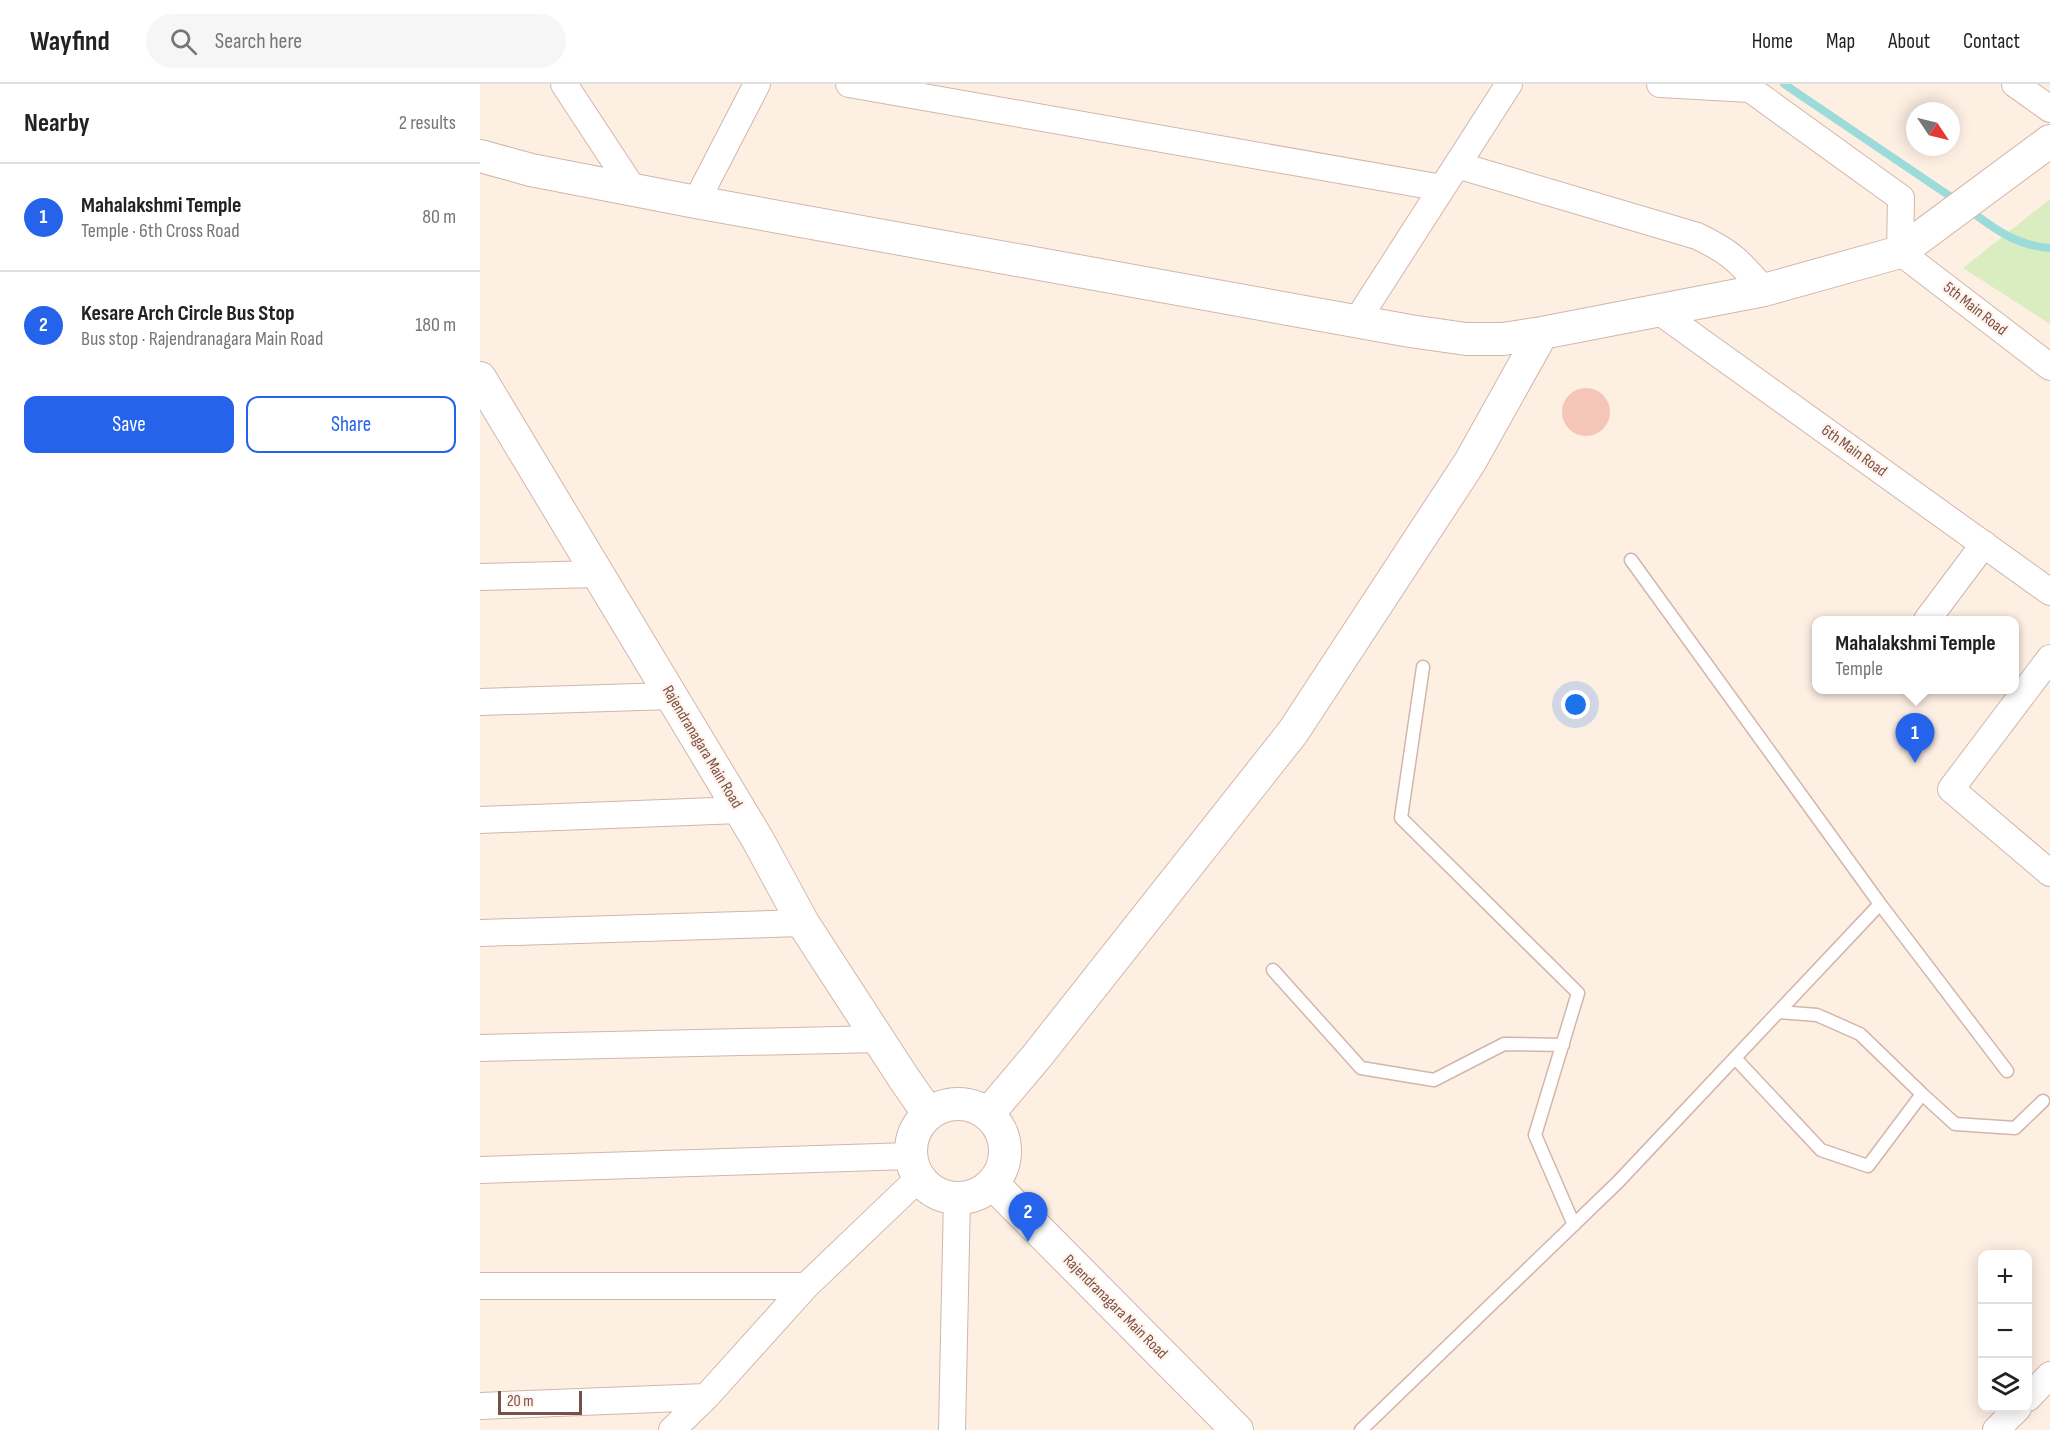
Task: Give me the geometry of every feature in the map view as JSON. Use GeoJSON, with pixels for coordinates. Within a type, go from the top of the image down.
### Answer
{"type":"FeatureCollection","features":[{"type":"Feature","properties":{"kind":"street"},"geometry":{"type":"LineString","coordinates":[[564,84],[633,189]]}},
{"type":"Feature","properties":{"kind":"street"},"geometry":{"type":"LineString","coordinates":[[696,202],[757,84]]}},
{"type":"Feature","properties":{"kind":"street"},"geometry":{"type":"LineString","coordinates":[[849,84],[882,87],[1442,188]]}},
{"type":"Feature","properties":{"kind":"street"},"geometry":{"type":"LineString","coordinates":[[1356,322],[1509,84]]}},
{"type":"Feature","properties":{"kind":"street"},"geometry":{"type":"LineString","coordinates":[[1660,84],[1751,86],[1900,198],[1900,252]]}},
{"type":"Feature","properties":{"kind":"street"},"geometry":{"type":"LineString","coordinates":[[2015,84],[2050,109]]}},
{"type":"Feature","properties":{"kind":"street"},"geometry":{"type":"LineString","coordinates":[[480,156],[531,170],[696,202],[1356,322],[1466,339],[1503,339],[1764,290],[1900,252],[2050,141]]}},
{"type":"Feature","properties":{"kind":"street"},"geometry":{"type":"LineString","coordinates":[[1457,165],[1697,236],[1723,248],[1739,261],[1764,290]]}},
{"type":"Feature","properties":{"kind":"street"},"geometry":{"type":"LineString","coordinates":[[480,176],[531,170]]}},
{"type":"Feature","properties":{"kind":"street","name":"5th Main Road"},"geometry":{"type":"LineString","coordinates":[[1900,252],[2050,367]]}},
{"type":"Feature","properties":{"kind":"street","name":"6th Main Road"},"geometry":{"type":"LineString","coordinates":[[1657,310],[2050,592]]}},
{"type":"Feature","properties":{"kind":"street"},"geometry":{"type":"LineString","coordinates":[[988,1114],[1037,1056],[1293,732],[1470,462],[1542,333]]}},
{"type":"Feature","properties":{"kind":"street","name":"Rajendranagara Main Road"},"geometry":{"type":"LineString","coordinates":[[484,392],[598,574],[740,810],[803,923],[928,1113]]}},
{"type":"Feature","properties":{"kind":"street"},"geometry":{"type":"LineString","coordinates":[[1932,616],[1984,544]]}},
{"type":"Feature","properties":{"kind":"street"},"geometry":{"type":"LineString","coordinates":[[480,577],[598,574]]}},
{"type":"Feature","properties":{"kind":"street"},"geometry":{"type":"LineString","coordinates":[[2050,658],[1951,789],[2050,873]]}},
{"type":"Feature","properties":{"kind":"street"},"geometry":{"type":"LineString","coordinates":[[480,702],[671,696]]}},
{"type":"Feature","properties":{"kind":"street"},"geometry":{"type":"LineString","coordinates":[[480,820],[740,810]]}},
{"type":"Feature","properties":{"kind":"street"},"geometry":{"type":"LineString","coordinates":[[480,933],[803,923]]}},
{"type":"Feature","properties":{"kind":"street"},"geometry":{"type":"LineString","coordinates":[[480,1048],[879,1039]]}},
{"type":"Feature","properties":{"kind":"street"},"geometry":{"type":"LineString","coordinates":[[958,1103],[974,1106],[988,1114],[998,1126],[1004,1140],[1005,1156],[1001,1171],[980,1193],[965,1198],[950,1198],[935,1193],[923,1184],[915,1167],[911,1140],[918,1125],[928,1113],[943,1105],[958,1103]]}},
{"type":"Feature","properties":{"kind":"street"},"geometry":{"type":"LineString","coordinates":[[480,1170],[915,1167]]}},
{"type":"Feature","properties":{"kind":"street"},"geometry":{"type":"LineString","coordinates":[[672,1430],[706,1397],[915,1167]]}},
{"type":"Feature","properties":{"kind":"street","name":"Rajendranagara Main Road"},"geometry":{"type":"LineString","coordinates":[[992,1183],[1237,1430]]}},
{"type":"Feature","properties":{"kind":"street"},"geometry":{"type":"LineString","coordinates":[[952,1430],[957,1198]]}},
{"type":"Feature","properties":{"kind":"street"},"geometry":{"type":"LineString","coordinates":[[480,1286],[806,1286]]}},
{"type":"Feature","properties":{"kind":"street"},"geometry":{"type":"LineString","coordinates":[[2032,1394],[2050,1375]]}},
{"type":"Feature","properties":{"kind":"street"},"geometry":{"type":"LineString","coordinates":[[480,1406],[706,1397]]}},
{"type":"Feature","properties":{"kind":"lane"},"geometry":{"type":"LineString","coordinates":[[1631,560],[1880,904],[2007,1071]]}},
{"type":"Feature","properties":{"kind":"lane"},"geometry":{"type":"LineString","coordinates":[[1423,667],[1401,818],[1578,993],[1535,1135],[1574,1225]]}},
{"type":"Feature","properties":{"kind":"lane"},"geometry":{"type":"LineString","coordinates":[[1361,1430],[1618,1182],[1880,904]]}},
{"type":"Feature","properties":{"kind":"lane"},"geometry":{"type":"LineString","coordinates":[[1273,970],[1360,1068],[1434,1080],[1504,1044],[1563,1045]]}},
{"type":"Feature","properties":{"kind":"lane"},"geometry":{"type":"LineString","coordinates":[[1779,1012],[1817,1015],[1860,1034],[1955,1124],[2015,1128],[2043,1101]]}},
{"type":"Feature","properties":{"kind":"lane"},"geometry":{"type":"LineString","coordinates":[[1736,1058],[1821,1150],[1868,1166],[1922,1094]]}},
{"type":"Feature","properties":{"kind":"green space"},"geometry":{"type":"Polygon","coordinates":[[[2050,199],[2050,324],[1963,268],[2050,199]]]}},
{"type":"Feature","properties":{"kind":"building"},"geometry":{"type":"Polygon","coordinates":[[[1586,388],[1603,395],[1610,412],[1603,429],[1586,436],[1569,429],[1562,412],[1569,395],[1586,388]]]}},
{"type":"Feature","properties":{"kind":"waterway"},"geometry":{"type":"LineString","coordinates":[[1784,84],[1957,201]]}},
{"type":"Feature","properties":{"kind":"waterway"},"geometry":{"type":"LineString","coordinates":[[1968,209],[2016,240],[2050,248]]}},
{"type":"Feature","properties":{"kind":"place","name":"Mahalakshmi Temple"},"geometry":{"type":"Point","coordinates":[1915,763]}},
{"type":"Feature","properties":{"kind":"place","name":"Kesare Arch Circle Bus Stop"},"geometry":{"type":"Point","coordinates":[1028,1242]}}]}
